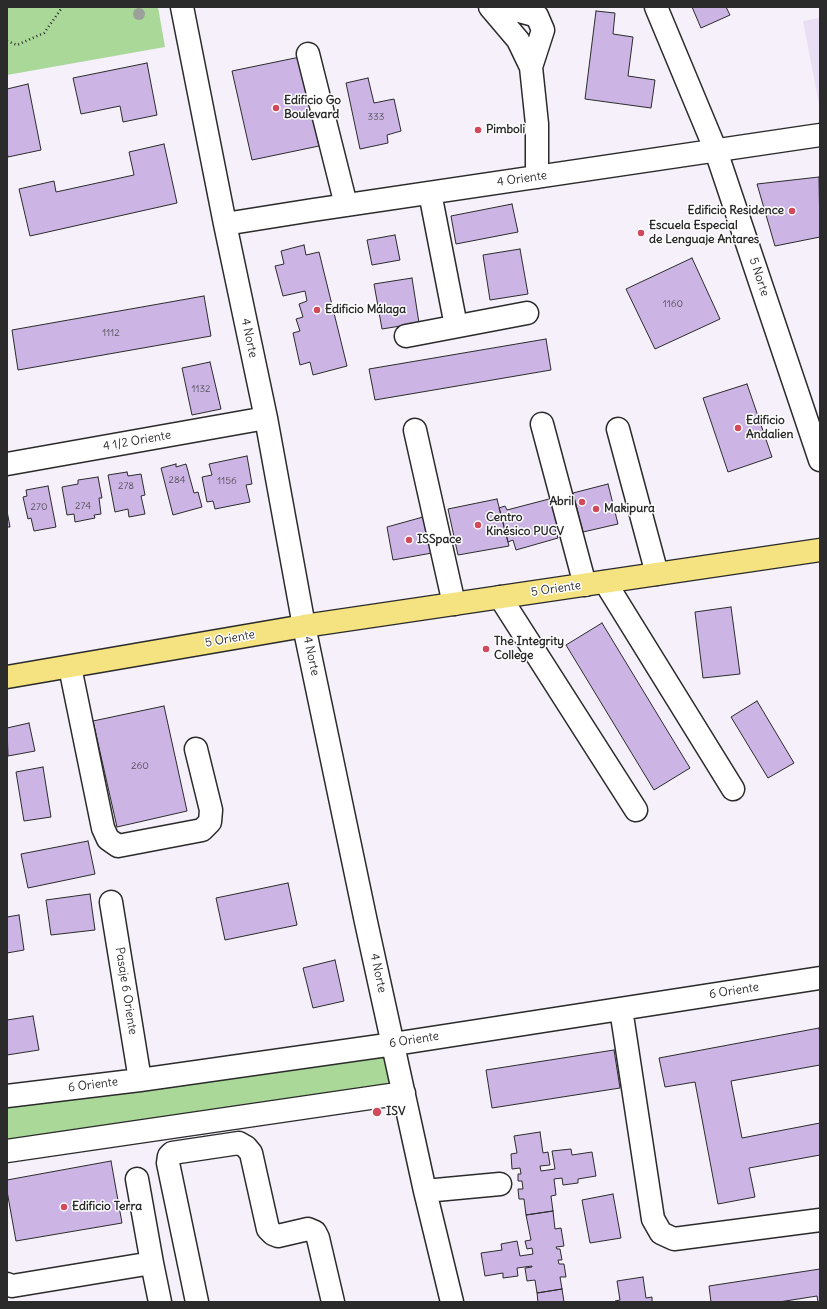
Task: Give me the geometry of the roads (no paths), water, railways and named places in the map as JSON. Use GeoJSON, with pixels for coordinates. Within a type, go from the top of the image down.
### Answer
{"type":"FeatureCollection","features":[{"type":"Feature","properties":{"kind":"main road","name":"5 Oriente"},"geometry":{"type":"LineString","coordinates":[[7,677],[304,626],[820,550]]}},
{"type":"Feature","properties":{"kind":"street","name":"4 Norte"},"geometry":{"type":"LineString","coordinates":[[186,7],[225,224],[266,418],[304,626],[425,1191],[452,1302]]}},
{"type":"Feature","properties":{"kind":"street"},"geometry":{"type":"LineString","coordinates":[[490,7],[518,40],[531,67],[537,124],[537,177]]}},
{"type":"Feature","properties":{"kind":"street"},"geometry":{"type":"LineString","coordinates":[[498,7],[519,10],[537,16],[542,30],[531,67]]}},
{"type":"Feature","properties":{"kind":"street","name":"5 Norte"},"geometry":{"type":"LineString","coordinates":[[656,7],[716,151],[820,460]]}},
{"type":"Feature","properties":{"kind":"street"},"geometry":{"type":"LineString","coordinates":[[308,54],[346,205]]}},
{"type":"Feature","properties":{"kind":"street","name":"4 Oriente"},"geometry":{"type":"LineString","coordinates":[[225,224],[820,135]]}},
{"type":"Feature","properties":{"kind":"street"},"geometry":{"type":"LineString","coordinates":[[430,193],[456,326]]}},
{"type":"Feature","properties":{"kind":"street"},"geometry":{"type":"LineString","coordinates":[[406,336],[527,313]]}},
{"type":"Feature","properties":{"kind":"street","name":"4 1/2 Oriente"},"geometry":{"type":"LineString","coordinates":[[7,464],[266,418]]}},
{"type":"Feature","properties":{"kind":"street"},"geometry":{"type":"LineString","coordinates":[[542,424],[595,583],[733,789]]}},
{"type":"Feature","properties":{"kind":"street"},"geometry":{"type":"LineString","coordinates":[[618,429],[657,574]]}},
{"type":"Feature","properties":{"kind":"street"},"geometry":{"type":"LineString","coordinates":[[415,430],[454,604]]}},
{"type":"Feature","properties":{"kind":"street"},"geometry":{"type":"LineString","coordinates":[[500,597],[636,810]]}},
{"type":"Feature","properties":{"kind":"street"},"geometry":{"type":"LineString","coordinates":[[70,666],[103,828],[108,839],[118,846],[202,830],[210,822],[211,810],[196,749]]}},
{"type":"Feature","properties":{"kind":"street","name":"Pasaje 6 Oriente"},"geometry":{"type":"LineString","coordinates":[[111,902],[140,1080]]}},
{"type":"Feature","properties":{"kind":"street","name":"6 Oriente"},"geometry":{"type":"LineString","coordinates":[[7,1096],[140,1080],[394,1044],[820,978]]}},
{"type":"Feature","properties":{"kind":"street"},"geometry":{"type":"LineString","coordinates":[[621,1009],[653,1219],[661,1233],[674,1239],[820,1220]]}},
{"type":"Feature","properties":{"kind":"street"},"geometry":{"type":"LineString","coordinates":[[7,1151],[404,1093]]}},
{"type":"Feature","properties":{"kind":"street"},"geometry":{"type":"LineString","coordinates":[[197,1302],[168,1163],[169,1156],[172,1153],[239,1143],[246,1147],[251,1153],[268,1229],[272,1234],[278,1236],[308,1229],[315,1232],[318,1238],[333,1302]]}},
{"type":"Feature","properties":{"kind":"street"},"geometry":{"type":"LineString","coordinates":[[137,1179],[160,1302]]}},
{"type":"Feature","properties":{"kind":"street"},"geometry":{"type":"LineString","coordinates":[[425,1191],[500,1184]]}},
{"type":"Feature","properties":{"kind":"street"},"geometry":{"type":"LineString","coordinates":[[7,1284],[12,1286],[152,1263]]}},
{"type":"Feature","properties":{"kind":"place","name":"Edificio Go Boulevard"},"geometry":{"type":"Point","coordinates":[276,108]}},
{"type":"Feature","properties":{"kind":"place","name":"Pimboli"},"geometry":{"type":"Point","coordinates":[478,130]}},
{"type":"Feature","properties":{"kind":"place","name":"Edificio Residence"},"geometry":{"type":"Point","coordinates":[792,211]}},
{"type":"Feature","properties":{"kind":"place","name":"Escuela Especial de Lenguaje Antares"},"geometry":{"type":"Point","coordinates":[641,233]}},
{"type":"Feature","properties":{"kind":"place","name":"Edificio Málaga"},"geometry":{"type":"Point","coordinates":[317,310]}},
{"type":"Feature","properties":{"kind":"place","name":"Edificio Andalien"},"geometry":{"type":"Point","coordinates":[738,428]}},
{"type":"Feature","properties":{"kind":"place","name":"Abril"},"geometry":{"type":"Point","coordinates":[582,502]}},
{"type":"Feature","properties":{"kind":"place","name":"Makipura"},"geometry":{"type":"Point","coordinates":[596,509]}},
{"type":"Feature","properties":{"kind":"place","name":"Centro Kinésico PUCV"},"geometry":{"type":"Point","coordinates":[478,525]}},
{"type":"Feature","properties":{"kind":"place","name":"ISSpace"},"geometry":{"type":"Point","coordinates":[409,540]}},
{"type":"Feature","properties":{"kind":"place","name":"The Integrity College"},"geometry":{"type":"Point","coordinates":[486,649]}},
{"type":"Feature","properties":{"kind":"place","name":"ISV"},"geometry":{"type":"Point","coordinates":[377,1112]}},
{"type":"Feature","properties":{"kind":"place","name":"Edificio Terra"},"geometry":{"type":"Point","coordinates":[64,1207]}}]}
